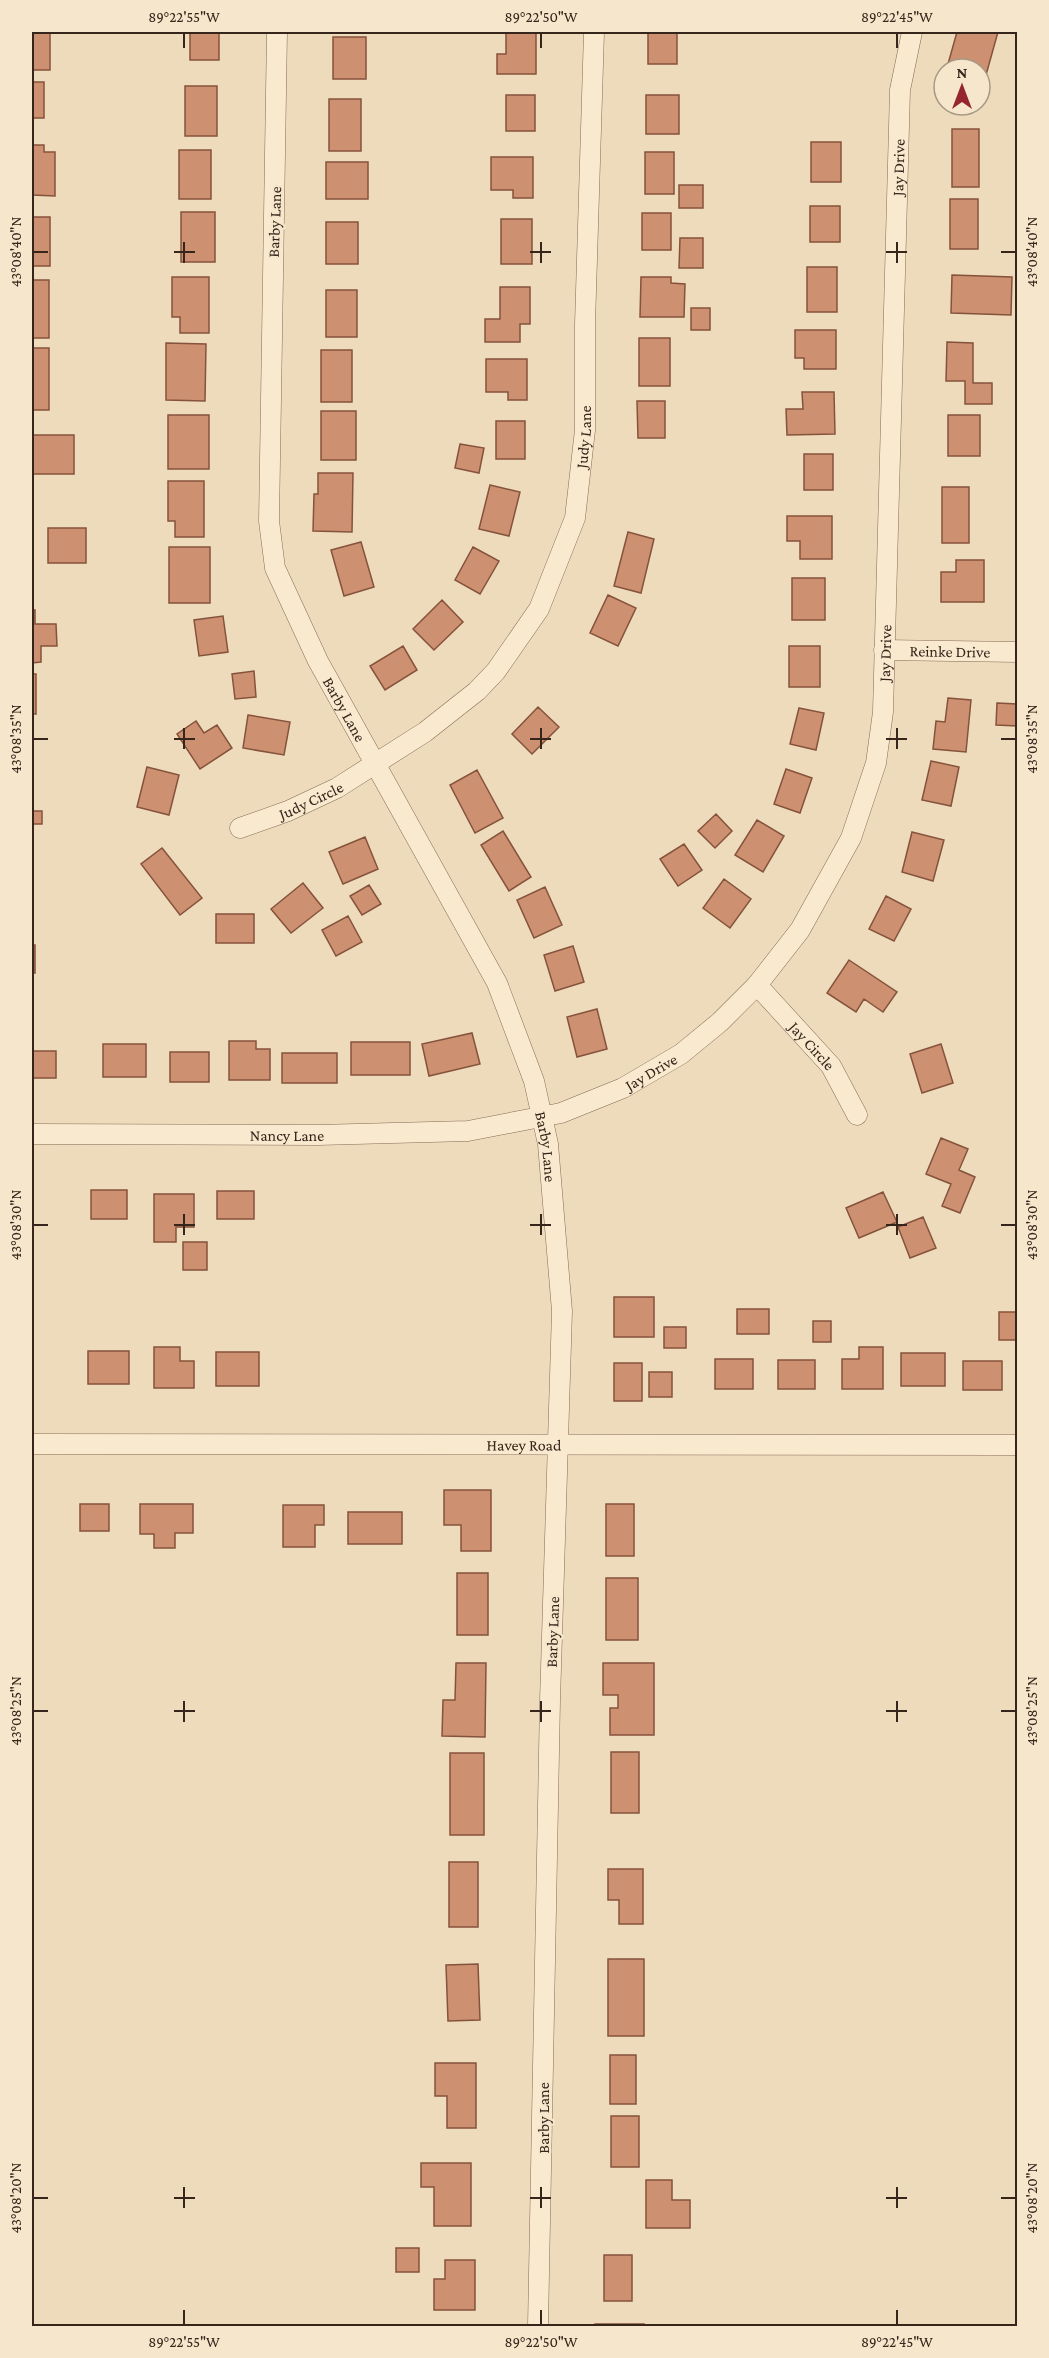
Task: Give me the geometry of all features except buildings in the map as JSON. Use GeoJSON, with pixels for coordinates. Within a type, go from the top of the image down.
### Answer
{"type":"FeatureCollection","features":[{"type":"Feature","properties":{"kind":"street","name":"Barby Lane"},"geometry":{"type":"LineString","coordinates":[[277,32],[269,521],[275,568],[318,661],[377,763],[497,983],[522,1046],[548,1144],[562,1282],[538,2326]]}},
{"type":"Feature","properties":{"kind":"street","name":"Judy Lane"},"geometry":{"type":"LineString","coordinates":[[377,763],[425,732],[477,691],[496,671],[538,609],[575,518],[585,430],[585,324],[594,32]]}},
{"type":"Feature","properties":{"kind":"street","name":"Jay Drive"},"geometry":{"type":"LineString","coordinates":[[542,1117],[561,1113],[623,1088],[681,1054],[720,1022],[757,985],[800,930],[851,838],[876,763],[883,712],[900,90],[912,32]]}},
{"type":"Feature","properties":{"kind":"street","name":"Reinke Drive"},"geometry":{"type":"LineString","coordinates":[[884,650],[1017,652]]}},
{"type":"Feature","properties":{"kind":"street","name":"Judy Circle"},"geometry":{"type":"LineString","coordinates":[[240,828],[288,811],[337,788],[377,763]]}},
{"type":"Feature","properties":{"kind":"street","name":"Jay Circle"},"geometry":{"type":"LineString","coordinates":[[757,985],[831,1066],[857,1115]]}},
{"type":"Feature","properties":{"kind":"street","name":"Nancy Lane"},"geometry":{"type":"LineString","coordinates":[[32,1134],[318,1135],[468,1131],[542,1117]]}},
{"type":"Feature","properties":{"kind":"street","name":"Havey Road"},"geometry":{"type":"LineString","coordinates":[[32,1444],[1017,1444]]}}]}
